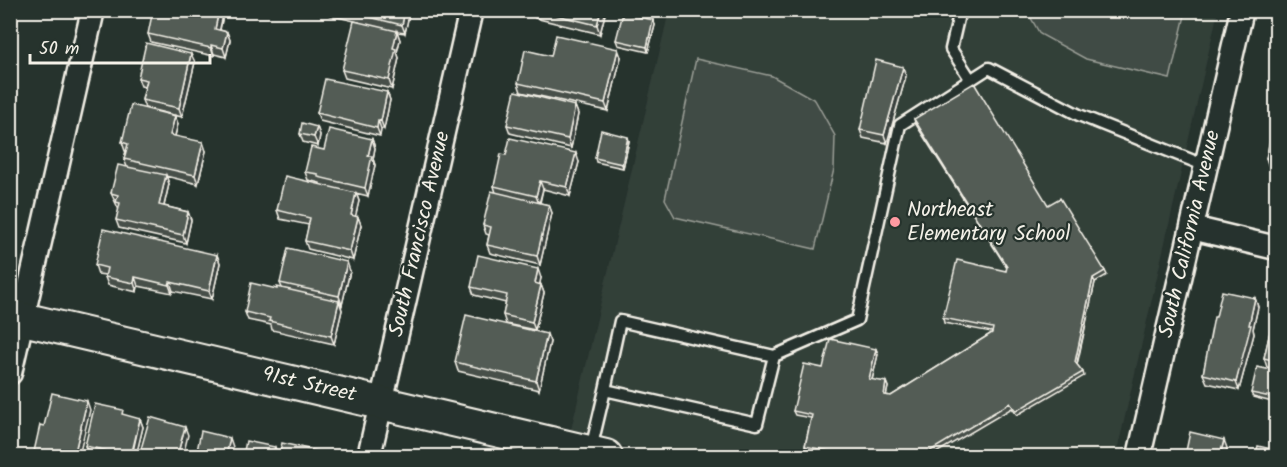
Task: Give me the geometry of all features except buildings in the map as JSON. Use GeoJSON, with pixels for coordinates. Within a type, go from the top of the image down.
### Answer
{"type":"FeatureCollection","features":[{"type":"Feature","properties":{"kind":"street"},"geometry":{"type":"LineString","coordinates":[[10,373],[17,317],[93,10]]}},
{"type":"Feature","properties":{"kind":"street","name":"South Francisco Avenue"},"geometry":{"type":"LineString","coordinates":[[369,456],[471,10]]}},
{"type":"Feature","properties":{"kind":"street","name":"South California Avenue"},"geometry":{"type":"LineString","coordinates":[[1139,456],[1242,10]]}},
{"type":"Feature","properties":{"kind":"street"},"geometry":{"type":"LineString","coordinates":[[1192,228],[1276,248]]}},
{"type":"Feature","properties":{"kind":"street","name":"91st Street"},"geometry":{"type":"LineString","coordinates":[[17,317],[599,455]]}},
{"type":"Feature","properties":{"kind":"lane"},"geometry":{"type":"LineString","coordinates":[[960,10],[951,49],[971,80]]}},
{"type":"Feature","properties":{"kind":"lane"},"geometry":{"type":"LineString","coordinates":[[599,455],[605,390],[620,321],[774,356],[857,320],[900,124],[989,68],[1078,114],[1206,166]]}},
{"type":"Feature","properties":{"kind":"lane"},"geometry":{"type":"LineString","coordinates":[[605,390],[757,424],[774,356]]}},
{"type":"Feature","properties":{"kind":"shaded area","name":"Northeast Elementary School"},"geometry":{"type":"Polygon","coordinates":[[[669,11],[1218,11],[1116,456],[667,456],[570,434],[669,11]]]}},
{"type":"Feature","properties":{"kind":"shaded area"},"geometry":{"type":"Polygon","coordinates":[[[1027,11],[1186,11],[1170,79],[1086,59],[1040,34],[1027,11]]]}},
{"type":"Feature","properties":{"kind":"shaded area"},"geometry":{"type":"Polygon","coordinates":[[[696,59],[772,76],[815,100],[835,136],[834,169],[815,249],[675,217],[665,199],[696,59]]]}},
{"type":"Feature","properties":{"kind":"place","name":"Northeast Elementary School"},"geometry":{"type":"Point","coordinates":[895,222]}}]}
